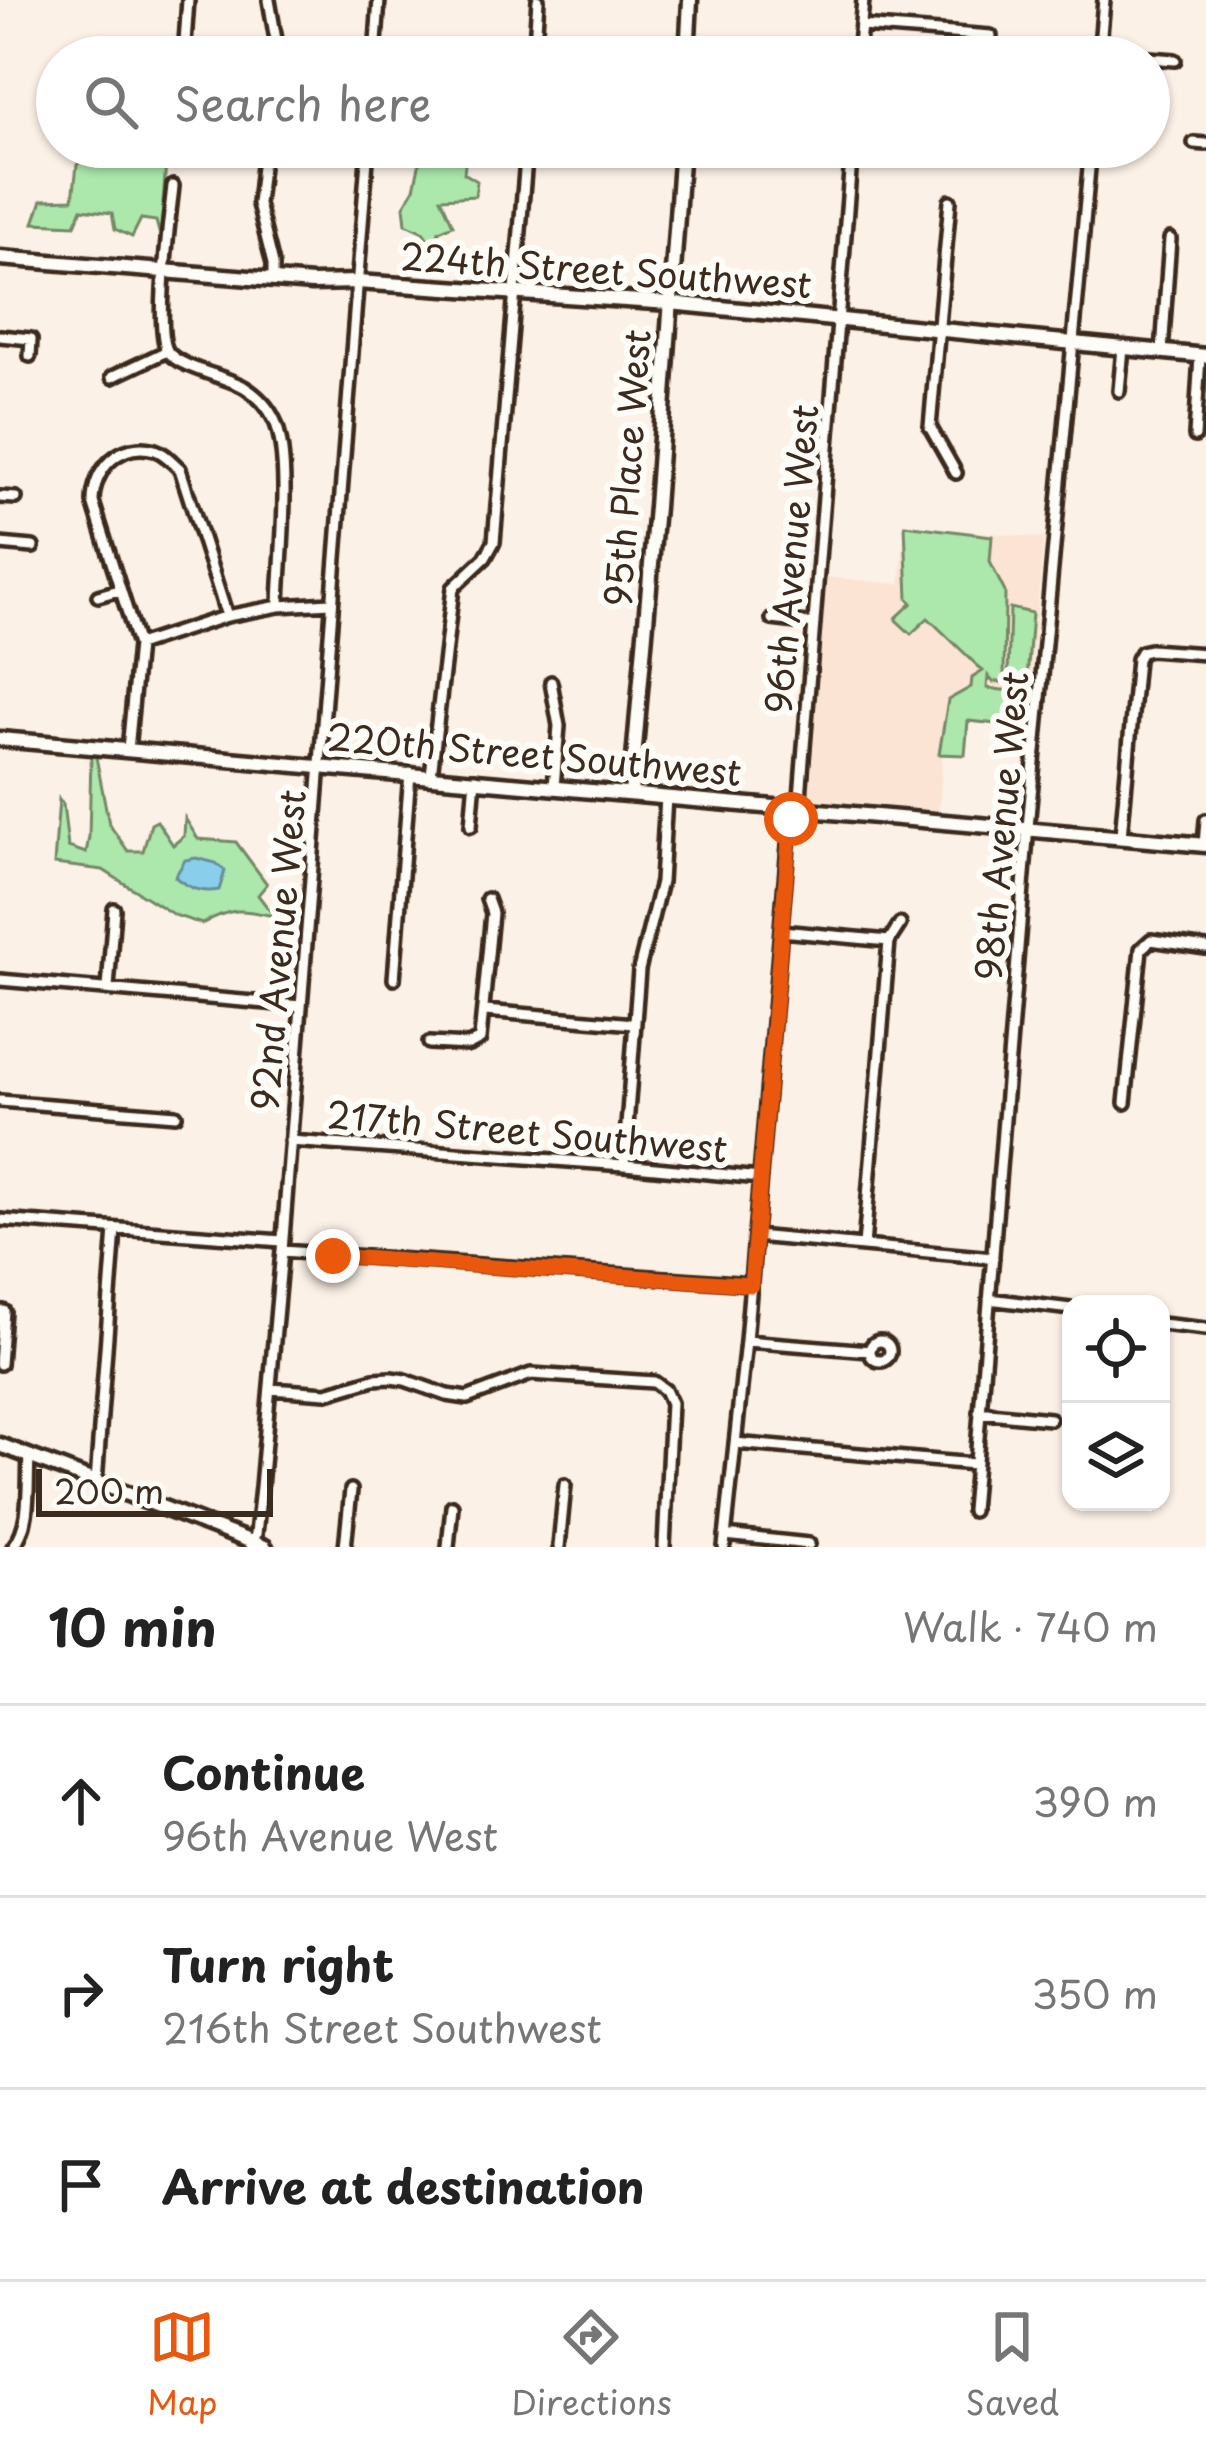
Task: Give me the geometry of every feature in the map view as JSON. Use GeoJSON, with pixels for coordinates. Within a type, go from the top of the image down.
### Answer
{"type":"FeatureCollection","features":[{"type":"Feature","properties":{"kind":"street"},"geometry":{"type":"LineString","coordinates":[[185,36],[188,0]]}},
{"type":"Feature","properties":{"kind":"street"},"geometry":{"type":"LineString","coordinates":[[269,0],[275,36]]}},
{"type":"Feature","properties":{"kind":"street"},"geometry":{"type":"LineString","coordinates":[[376,36],[379,0]]}},
{"type":"Feature","properties":{"kind":"street"},"geometry":{"type":"LineString","coordinates":[[535,36],[538,0]]}},
{"type":"Feature","properties":{"kind":"street"},"geometry":{"type":"LineString","coordinates":[[688,36],[690,0]]}},
{"type":"Feature","properties":{"kind":"street"},"geometry":{"type":"LineString","coordinates":[[860,36],[862,0]]}},
{"type":"Feature","properties":{"kind":"street"},"geometry":{"type":"LineString","coordinates":[[1101,36],[1104,0]]}},
{"type":"Feature","properties":{"kind":"street"},"geometry":{"type":"LineString","coordinates":[[861,26],[991,36]]}},
{"type":"Feature","properties":{"kind":"street"},"geometry":{"type":"LineString","coordinates":[[1170,60],[1175,60]]}},
{"type":"Feature","properties":{"kind":"street"},"geometry":{"type":"LineString","coordinates":[[262,168],[258,204],[273,280]]}},
{"type":"Feature","properties":{"kind":"street","name":"92nd Avenue West"},"geometry":{"type":"LineString","coordinates":[[256,1545],[366,168]]}},
{"type":"Feature","properties":{"kind":"street"},"geometry":{"type":"LineString","coordinates":[[431,775],[453,588],[494,542],[524,168]]}},
{"type":"Feature","properties":{"kind":"street","name":"95th Place West"},"geometry":{"type":"LineString","coordinates":[[631,794],[680,168]]}},
{"type":"Feature","properties":{"kind":"street","name":"96th Avenue West"},"geometry":{"type":"LineString","coordinates":[[725,1541],[790,824],[802,772],[849,168]]}},
{"type":"Feature","properties":{"kind":"street","name":"98th Avenue West"},"geometry":{"type":"LineString","coordinates":[[972,1511],[1089,168]]}},
{"type":"Feature","properties":{"kind":"street"},"geometry":{"type":"LineString","coordinates":[[172,186],[163,313],[167,350],[247,389],[263,402],[274,421],[282,447],[283,477],[279,606]]}},
{"type":"Feature","properties":{"kind":"street"},"geometry":{"type":"LineString","coordinates":[[950,201],[930,427],[956,472]]}},
{"type":"Feature","properties":{"kind":"street"},"geometry":{"type":"LineString","coordinates":[[1162,352],[1170,238]]}},
{"type":"Feature","properties":{"kind":"street","name":"224th Street Southwest"},"geometry":{"type":"LineString","coordinates":[[0,258],[273,280],[670,303],[1203,356]]}},
{"type":"Feature","properties":{"kind":"street"},"geometry":{"type":"LineString","coordinates":[[0,336],[31,339],[30,356]]}},
{"type":"Feature","properties":{"kind":"street"},"geometry":{"type":"LineString","coordinates":[[1119,392],[1123,348]]}},
{"type":"Feature","properties":{"kind":"street"},"geometry":{"type":"LineString","coordinates":[[112,376],[167,350]]}},
{"type":"Feature","properties":{"kind":"street"},"geometry":{"type":"LineString","coordinates":[[1195,436],[1203,356]]}},
{"type":"Feature","properties":{"kind":"street"},"geometry":{"type":"LineString","coordinates":[[128,750],[138,645],[93,502],[96,480],[108,460],[145,449],[164,454],[180,469],[226,616]]}},
{"type":"Feature","properties":{"kind":"street"},"geometry":{"type":"LineString","coordinates":[[0,497],[16,498]]}},
{"type":"Feature","properties":{"kind":"street"},"geometry":{"type":"LineString","coordinates":[[0,544],[33,548]]}},
{"type":"Feature","properties":{"kind":"street"},"geometry":{"type":"LineString","coordinates":[[98,596],[119,590]]}},
{"type":"Feature","properties":{"kind":"street"},"geometry":{"type":"LineString","coordinates":[[138,645],[226,616],[331,603]]}},
{"type":"Feature","properties":{"kind":"street"},"geometry":{"type":"LineString","coordinates":[[772,619],[814,624]]}},
{"type":"Feature","properties":{"kind":"street"},"geometry":{"type":"LineString","coordinates":[[1121,837],[1135,667],[1142,652],[1206,654]]}},
{"type":"Feature","properties":{"kind":"street"},"geometry":{"type":"LineString","coordinates":[[551,682],[560,726],[554,787]]}},
{"type":"Feature","properties":{"kind":"street","name":"220th Street Southwest"},"geometry":{"type":"LineString","coordinates":[[0,739],[1205,845]]}},
{"type":"Feature","properties":{"kind":"street"},"geometry":{"type":"LineString","coordinates":[[394,979],[410,773]]}},
{"type":"Feature","properties":{"kind":"street"},"geometry":{"type":"LineString","coordinates":[[471,826],[475,779]]}},
{"type":"Feature","properties":{"kind":"street"},"geometry":{"type":"LineString","coordinates":[[624,1165],[640,958],[661,882],[666,797]]}},
{"type":"Feature","properties":{"kind":"street"},"geometry":{"type":"LineString","coordinates":[[1205,845],[1206,820]]}},
{"type":"Feature","properties":{"kind":"street"},"geometry":{"type":"LineString","coordinates":[[429,1042],[469,1045],[476,1043],[483,1030],[492,913],[487,899]]}},
{"type":"Feature","properties":{"kind":"street"},"geometry":{"type":"LineString","coordinates":[[108,988],[114,908]]}},
{"type":"Feature","properties":{"kind":"street"},"geometry":{"type":"LineString","coordinates":[[864,1246],[889,940],[901,924]]}},
{"type":"Feature","properties":{"kind":"street"},"geometry":{"type":"LineString","coordinates":[[781,931],[889,940]]}},
{"type":"Feature","properties":{"kind":"street"},"geometry":{"type":"LineString","coordinates":[[1126,1103],[1141,949],[1151,940],[1206,948]]}},
{"type":"Feature","properties":{"kind":"street"},"geometry":{"type":"LineString","coordinates":[[0,980],[301,1006]]}},
{"type":"Feature","properties":{"kind":"street"},"geometry":{"type":"LineString","coordinates":[[485,1011],[634,1024]]}},
{"type":"Feature","properties":{"kind":"street"},"geometry":{"type":"LineString","coordinates":[[0,1101],[176,1114]]}},
{"type":"Feature","properties":{"kind":"street","name":"217th Street Southwest"},"geometry":{"type":"LineString","coordinates":[[290,1141],[760,1178]]}},
{"type":"Feature","properties":{"kind":"street"},"geometry":{"type":"LineString","coordinates":[[0,1220],[751,1285]]}},
{"type":"Feature","properties":{"kind":"street"},"geometry":{"type":"LineString","coordinates":[[96,1482],[115,1229]]}},
{"type":"Feature","properties":{"kind":"street"},"geometry":{"type":"LineString","coordinates":[[755,1236],[993,1258]]}},
{"type":"Feature","properties":{"kind":"street"},"geometry":{"type":"LineString","coordinates":[[989,1299],[1062,1308]]}},
{"type":"Feature","properties":{"kind":"street"},"geometry":{"type":"LineString","coordinates":[[0,1364],[4,1311]]}},
{"type":"Feature","properties":{"kind":"street"},"geometry":{"type":"LineString","coordinates":[[1170,1325],[1206,1329]]}},
{"type":"Feature","properties":{"kind":"street"},"geometry":{"type":"LineString","coordinates":[[746,1341],[870,1352]]}},
{"type":"Feature","properties":{"kind":"street"},"geometry":{"type":"LineString","coordinates":[[269,1389],[327,1393],[391,1378],[467,1398],[538,1374],[654,1382],[665,1390],[670,1403],[664,1547]]}},
{"type":"Feature","properties":{"kind":"street"},"geometry":{"type":"LineString","coordinates":[[979,1412],[1050,1419]]}},
{"type":"Feature","properties":{"kind":"street"},"geometry":{"type":"LineString","coordinates":[[735,1443],[974,1464]]}},
{"type":"Feature","properties":{"kind":"street"},"geometry":{"type":"LineString","coordinates":[[0,1445],[256,1545]]}},
{"type":"Feature","properties":{"kind":"street"},"geometry":{"type":"LineString","coordinates":[[13,1547],[25,1521],[28,1456]]}},
{"type":"Feature","properties":{"kind":"street"},"geometry":{"type":"LineString","coordinates":[[559,1547],[565,1485]]}},
{"type":"Feature","properties":{"kind":"street"},"geometry":{"type":"LineString","coordinates":[[345,1547],[351,1490]]}},
{"type":"Feature","properties":{"kind":"street"},"geometry":{"type":"LineString","coordinates":[[448,1547],[452,1506]]}},
{"type":"Feature","properties":{"kind":"street"},"geometry":{"type":"LineString","coordinates":[[725,1541],[809,1544]]}},
{"type":"Feature","properties":{"kind":"shaded area"},"geometry":{"type":"Polygon","coordinates":[[[905,525],[1044,538],[1026,727],[945,719],[939,811],[816,799],[810,794],[826,577],[900,584],[905,525]]]}},
{"type":"Feature","properties":{"kind":"green space"},"geometry":{"type":"Polygon","coordinates":[[[77,168],[166,168],[166,225],[159,232],[156,221],[141,219],[132,237],[115,229],[112,213],[82,209],[75,225],[34,223],[42,200],[73,199],[77,168]]]}},
{"type":"Feature","properties":{"kind":"green space"},"geometry":{"type":"Polygon","coordinates":[[[418,168],[465,168],[464,173],[477,181],[475,196],[441,198],[453,225],[439,231],[434,248],[423,232],[406,224],[404,206],[418,168]]]}},
{"type":"Feature","properties":{"kind":"green space"},"geometry":{"type":"Polygon","coordinates":[[[905,525],[992,536],[990,562],[1005,592],[1004,682],[993,682],[988,676],[987,688],[1032,694],[1026,727],[968,721],[965,755],[939,754],[948,700],[971,687],[972,678],[983,671],[928,618],[911,634],[896,620],[912,603],[908,599],[905,525]]]}},
{"type":"Feature","properties":{"kind":"green space"},"geometry":{"type":"Polygon","coordinates":[[[1010,608],[1032,613],[1027,679],[1008,677],[1010,608]]]}},
{"type":"Feature","properties":{"kind":"green space"},"geometry":{"type":"Polygon","coordinates":[[[91,756],[96,757],[109,824],[128,851],[143,851],[151,824],[157,821],[173,845],[184,836],[185,818],[198,839],[236,842],[267,884],[258,895],[274,916],[237,911],[202,924],[174,915],[103,870],[54,864],[59,799],[68,847],[86,853],[91,756]]]}},
{"type":"Feature","properties":{"kind":"water"},"geometry":{"type":"Polygon","coordinates":[[[185,860],[216,863],[225,871],[219,890],[196,889],[175,877],[185,860]]]}},
{"type":"Feature","properties":{"kind":"route"},"geometry":{"type":"LineString","coordinates":[[333,1256],[751,1285],[791,819]]}}]}
